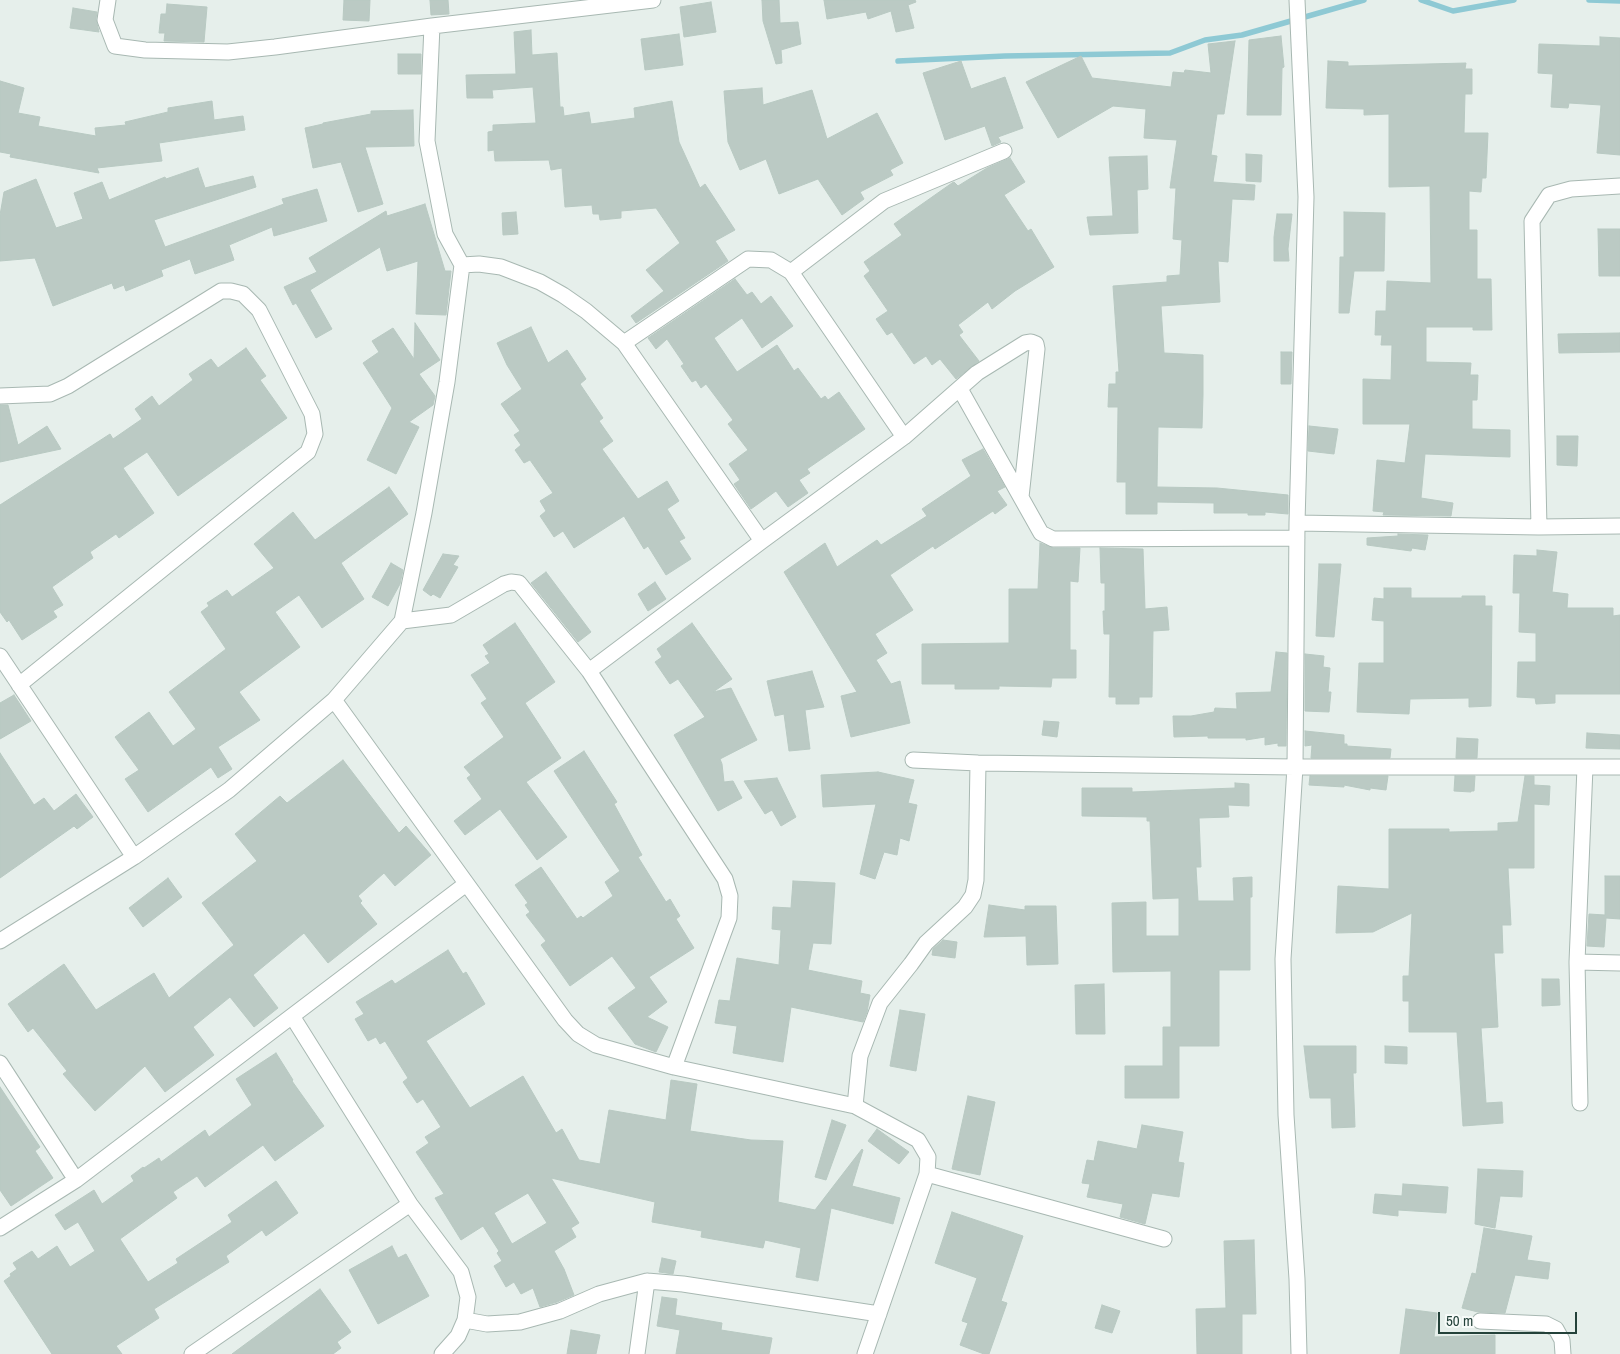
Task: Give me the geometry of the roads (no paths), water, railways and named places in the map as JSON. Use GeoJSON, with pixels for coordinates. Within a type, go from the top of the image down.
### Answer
{"type":"FeatureCollection","features":[{"type":"Feature","properties":{"kind":"street"},"geometry":{"type":"LineString","coordinates":[[108,0],[105,20],[115,46],[145,50],[228,52],[653,0]]}},
{"type":"Feature","properties":{"kind":"street"},"geometry":{"type":"LineString","coordinates":[[1297,4],[1306,197],[1297,523],[1295,767],[1283,959],[1286,1115],[1297,1279],[1298,1354]]}},
{"type":"Feature","properties":{"kind":"street"},"geometry":{"type":"LineString","coordinates":[[0,941],[134,857],[229,790],[334,700],[402,621],[424,513],[447,382],[462,265],[445,234],[427,141],[432,26]]}},
{"type":"Feature","properties":{"kind":"street"},"geometry":{"type":"LineString","coordinates":[[791,272],[884,201],[1004,151]]}},
{"type":"Feature","properties":{"kind":"street"},"geometry":{"type":"LineString","coordinates":[[1539,527],[1532,221],[1549,195],[1571,189],[1620,186]]}},
{"type":"Feature","properties":{"kind":"street"},"geometry":{"type":"LineString","coordinates":[[624,343],[748,259],[771,260],[791,272],[904,437]]}},
{"type":"Feature","properties":{"kind":"street"},"geometry":{"type":"LineString","coordinates":[[462,265],[480,264],[501,267],[540,282],[586,311],[624,343],[762,541]]}},
{"type":"Feature","properties":{"kind":"street"},"geometry":{"type":"LineString","coordinates":[[0,396],[50,394],[68,386],[221,291],[231,291],[243,294],[259,310],[312,414],[315,434],[308,452],[19,685]]}},
{"type":"Feature","properties":{"kind":"street"},"geometry":{"type":"LineString","coordinates":[[589,670],[904,437],[977,373],[1025,343],[1031,342],[1036,344],[1038,349],[1021,497]]}},
{"type":"Feature","properties":{"kind":"street"},"geometry":{"type":"LineString","coordinates":[[960,389],[1041,533],[1053,539],[1297,538]]}},
{"type":"Feature","properties":{"kind":"street"},"geometry":{"type":"LineString","coordinates":[[1297,523],[1539,527],[1620,526]]}},
{"type":"Feature","properties":{"kind":"street"},"geometry":{"type":"LineString","coordinates":[[402,621],[451,615],[504,584],[519,583],[589,670],[725,879],[730,896],[729,918],[674,1067]]}},
{"type":"Feature","properties":{"kind":"street"},"geometry":{"type":"LineString","coordinates":[[0,656],[134,857]]}},
{"type":"Feature","properties":{"kind":"street"},"geometry":{"type":"LineString","coordinates":[[334,700],[565,1020],[578,1034],[596,1045],[674,1067],[855,1106],[918,1140],[928,1157],[927,1174],[865,1354]]}},
{"type":"Feature","properties":{"kind":"street"},"geometry":{"type":"LineString","coordinates":[[913,760],[978,763],[1295,767],[1620,767]]}},
{"type":"Feature","properties":{"kind":"street"},"geometry":{"type":"LineString","coordinates":[[855,1106],[860,1056],[880,1003],[926,943],[965,907],[973,895],[976,880],[978,763]]}},
{"type":"Feature","properties":{"kind":"street"},"geometry":{"type":"LineString","coordinates":[[1580,1103],[1577,962],[1585,767]]}},
{"type":"Feature","properties":{"kind":"street"},"geometry":{"type":"LineString","coordinates":[[0,1228],[76,1180],[466,884]]}},
{"type":"Feature","properties":{"kind":"street"},"geometry":{"type":"LineString","coordinates":[[1577,962],[1620,963]]}},
{"type":"Feature","properties":{"kind":"street"},"geometry":{"type":"LineString","coordinates":[[292,1016],[410,1204],[461,1272],[468,1297],[465,1320],[458,1336],[442,1354]]}},
{"type":"Feature","properties":{"kind":"street"},"geometry":{"type":"LineString","coordinates":[[0,1063],[76,1180]]}},
{"type":"Feature","properties":{"kind":"street"},"geometry":{"type":"LineString","coordinates":[[927,1174],[1164,1239]]}},
{"type":"Feature","properties":{"kind":"street"},"geometry":{"type":"LineString","coordinates":[[192,1354],[410,1204]]}},
{"type":"Feature","properties":{"kind":"street"},"geometry":{"type":"LineString","coordinates":[[465,1320],[487,1324],[520,1322],[560,1311],[599,1294],[647,1281],[683,1284],[879,1314]]}},
{"type":"Feature","properties":{"kind":"street"},"geometry":{"type":"LineString","coordinates":[[637,1354],[647,1281]]}},
{"type":"Feature","properties":{"kind":"street"},"geometry":{"type":"LineString","coordinates":[[1480,1321],[1546,1324],[1556,1329],[1562,1340],[1563,1354]]}},
{"type":"Feature","properties":{"kind":"waterway"},"geometry":{"type":"LineString","coordinates":[[898,61],[1005,56],[1170,53],[1205,40],[1242,35],[1364,0]]}},
{"type":"Feature","properties":{"kind":"waterway"},"geometry":{"type":"LineString","coordinates":[[1421,0],[1453,11],[1514,0]]}},
{"type":"Feature","properties":{"kind":"waterway"},"geometry":{"type":"LineString","coordinates":[[1589,0],[1620,1]]}}]}
